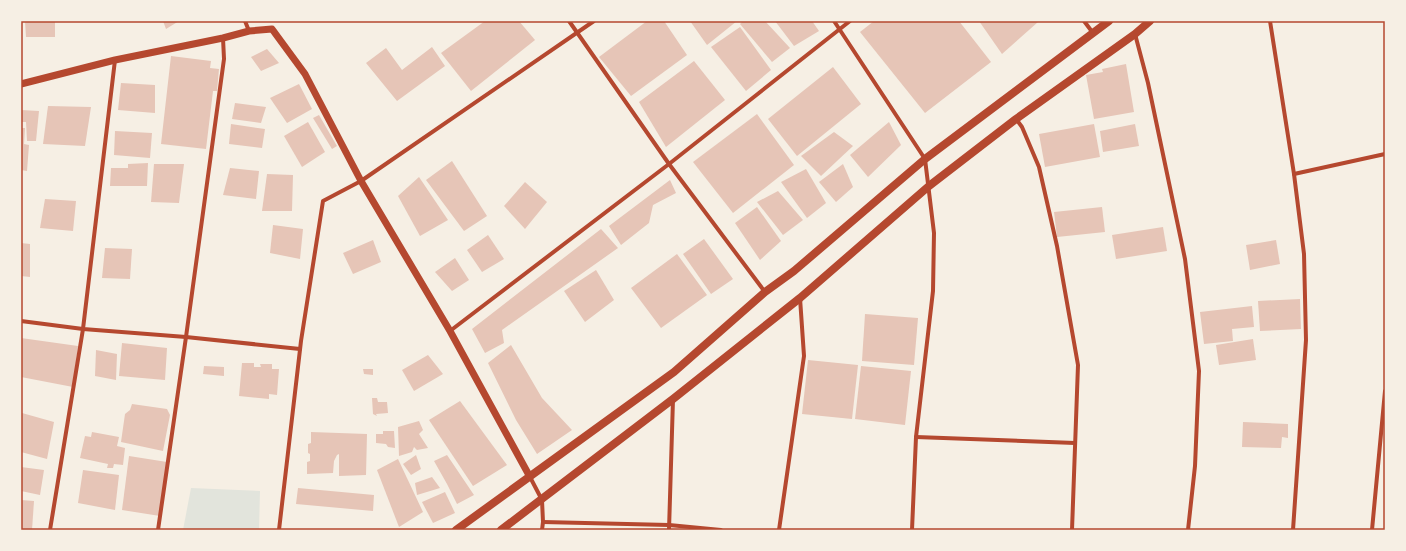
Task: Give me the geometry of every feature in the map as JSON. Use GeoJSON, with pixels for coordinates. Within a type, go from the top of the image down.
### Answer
{"type":"FeatureCollection","features":[{"type":"Feature","properties":{"kind":"main road"},"geometry":{"type":"LineString","coordinates":[[456,530],[674,372],[765,292],[794,271],[925,159],[1109,21]]}},
{"type":"Feature","properties":{"kind":"main road"},"geometry":{"type":"LineString","coordinates":[[501,530],[673,399],[800,298],[929,186],[1016,119],[1135,34],[1150,21]]}},
{"type":"Feature","properties":{"kind":"street"},"geometry":{"type":"LineString","coordinates":[[245,21],[249,31]]}},
{"type":"Feature","properties":{"kind":"street"},"geometry":{"type":"LineString","coordinates":[[569,21],[669,164],[765,292]]}},
{"type":"Feature","properties":{"kind":"street"},"geometry":{"type":"LineString","coordinates":[[279,530],[300,349],[323,201],[361,181],[594,21]]}},
{"type":"Feature","properties":{"kind":"street"},"geometry":{"type":"LineString","coordinates":[[834,21],[925,159],[934,233],[933,291],[916,437],[912,530]]}},
{"type":"Feature","properties":{"kind":"street"},"geometry":{"type":"LineString","coordinates":[[450,332],[669,164],[850,21]]}},
{"type":"Feature","properties":{"kind":"street"},"geometry":{"type":"LineString","coordinates":[[1084,21],[1093,33]]}},
{"type":"Feature","properties":{"kind":"street"},"geometry":{"type":"LineString","coordinates":[[1270,21],[1294,174],[1304,254],[1306,340],[1293,530]]}},
{"type":"Feature","properties":{"kind":"street"},"geometry":{"type":"LineString","coordinates":[[21,84],[115,60],[223,38],[249,31],[272,29],[305,74],[361,181],[450,332],[530,477],[542,500],[542,530]]}},
{"type":"Feature","properties":{"kind":"street"},"geometry":{"type":"LineString","coordinates":[[1135,34],[1148,83],[1185,259],[1199,371],[1195,466],[1188,530]]}},
{"type":"Feature","properties":{"kind":"street"},"geometry":{"type":"LineString","coordinates":[[158,530],[224,59],[223,38]]}},
{"type":"Feature","properties":{"kind":"street"},"geometry":{"type":"LineString","coordinates":[[50,530],[83,329],[115,60]]}},
{"type":"Feature","properties":{"kind":"street"},"geometry":{"type":"LineString","coordinates":[[1016,119],[1022,127],[1039,167],[1058,253],[1078,365],[1072,530]]}},
{"type":"Feature","properties":{"kind":"street"},"geometry":{"type":"LineString","coordinates":[[1294,174],[1385,154]]}},
{"type":"Feature","properties":{"kind":"street"},"geometry":{"type":"LineString","coordinates":[[779,530],[804,356],[800,298]]}},
{"type":"Feature","properties":{"kind":"street"},"geometry":{"type":"LineString","coordinates":[[21,321],[83,329],[186,337],[300,349]]}},
{"type":"Feature","properties":{"kind":"street"},"geometry":{"type":"LineString","coordinates":[[1372,530],[1385,391]]}},
{"type":"Feature","properties":{"kind":"street"},"geometry":{"type":"LineString","coordinates":[[669,528],[673,399]]}},
{"type":"Feature","properties":{"kind":"street"},"geometry":{"type":"LineString","coordinates":[[916,437],[1075,443]]}},
{"type":"Feature","properties":{"kind":"street"},"geometry":{"type":"LineString","coordinates":[[543,522],[721,530]]}},
{"type":"Feature","properties":{"kind":"shaded area"},"geometry":{"type":"Polygon","coordinates":[[[191,488],[260,491],[259,530],[183,530],[191,488]]]}},
{"type":"Feature","properties":{"kind":"building"},"geometry":{"type":"Polygon","coordinates":[[[25,21],[55,21],[55,37],[26,37],[25,21]]]}},
{"type":"Feature","properties":{"kind":"building"},"geometry":{"type":"Polygon","coordinates":[[[163,21],[179,21],[166,29],[163,21]]]}},
{"type":"Feature","properties":{"kind":"building"},"geometry":{"type":"Polygon","coordinates":[[[485,21],[519,21],[535,40],[471,91],[441,53],[485,21]]]}},
{"type":"Feature","properties":{"kind":"building"},"geometry":{"type":"Polygon","coordinates":[[[647,21],[664,21],[687,55],[631,96],[599,57],[647,21]]]}},
{"type":"Feature","properties":{"kind":"building"},"geometry":{"type":"Polygon","coordinates":[[[690,21],[737,21],[707,45],[690,21]]]}},
{"type":"Feature","properties":{"kind":"building"},"geometry":{"type":"Polygon","coordinates":[[[743,21],[765,21],[790,48],[772,62],[740,24],[743,21]]]}},
{"type":"Feature","properties":{"kind":"building"},"geometry":{"type":"Polygon","coordinates":[[[775,21],[812,21],[819,31],[794,46],[775,21]]]}},
{"type":"Feature","properties":{"kind":"building"},"geometry":{"type":"Polygon","coordinates":[[[874,21],[959,21],[991,62],[925,113],[860,32],[874,21]]]}},
{"type":"Feature","properties":{"kind":"building"},"geometry":{"type":"Polygon","coordinates":[[[979,21],[1037,21],[1038,22],[1002,54],[979,21]]]}},
{"type":"Feature","properties":{"kind":"building"},"geometry":{"type":"Polygon","coordinates":[[[740,27],[771,70],[746,91],[711,47],[740,27]]]}},
{"type":"Feature","properties":{"kind":"building"},"geometry":{"type":"Polygon","coordinates":[[[432,47],[445,66],[397,101],[366,63],[386,48],[402,70],[432,47]]]}},
{"type":"Feature","properties":{"kind":"building"},"geometry":{"type":"Polygon","coordinates":[[[267,49],[279,63],[261,71],[251,57],[267,49]]]}},
{"type":"Feature","properties":{"kind":"building"},"geometry":{"type":"Polygon","coordinates":[[[171,56],[211,61],[210,68],[219,69],[217,91],[213,91],[206,149],[161,144],[171,56]]]}},
{"type":"Feature","properties":{"kind":"building"},"geometry":{"type":"Polygon","coordinates":[[[694,61],[725,100],[666,147],[639,102],[694,61]]]}},
{"type":"Feature","properties":{"kind":"building"},"geometry":{"type":"Polygon","coordinates":[[[1126,64],[1134,112],[1094,119],[1086,75],[1103,72],[1102,69],[1126,64]]]}},
{"type":"Feature","properties":{"kind":"building"},"geometry":{"type":"Polygon","coordinates":[[[833,67],[861,104],[797,156],[768,119],[833,67]]]}},
{"type":"Feature","properties":{"kind":"building"},"geometry":{"type":"Polygon","coordinates":[[[121,83],[155,85],[155,113],[118,110],[121,83]]]}},
{"type":"Feature","properties":{"kind":"building"},"geometry":{"type":"Polygon","coordinates":[[[299,84],[312,109],[287,123],[270,98],[299,84]]]}},
{"type":"Feature","properties":{"kind":"building"},"geometry":{"type":"Polygon","coordinates":[[[235,103],[266,107],[261,123],[232,119],[235,103]]]}},
{"type":"Feature","properties":{"kind":"building"},"geometry":{"type":"Polygon","coordinates":[[[48,106],[91,107],[85,146],[43,144],[48,106]]]}},
{"type":"Feature","properties":{"kind":"building"},"geometry":{"type":"Polygon","coordinates":[[[21,110],[39,111],[36,141],[27,141],[26,122],[21,122],[21,110]]]}},
{"type":"Feature","properties":{"kind":"building"},"geometry":{"type":"Polygon","coordinates":[[[757,114],[794,165],[733,213],[693,162],[757,114]]]}},
{"type":"Feature","properties":{"kind":"building"},"geometry":{"type":"Polygon","coordinates":[[[319,115],[337,146],[332,149],[313,118],[319,115]]]}},
{"type":"Feature","properties":{"kind":"building"},"geometry":{"type":"Polygon","coordinates":[[[308,122],[325,152],[302,167],[284,136],[308,122]]]}},
{"type":"Feature","properties":{"kind":"building"},"geometry":{"type":"Polygon","coordinates":[[[889,122],[901,145],[868,177],[850,155],[889,122]]]}},
{"type":"Feature","properties":{"kind":"building"},"geometry":{"type":"Polygon","coordinates":[[[231,124],[265,129],[262,148],[229,144],[231,124]]]}},
{"type":"Feature","properties":{"kind":"building"},"geometry":{"type":"Polygon","coordinates":[[[1094,124],[1100,157],[1045,167],[1039,134],[1094,124]]]}},
{"type":"Feature","properties":{"kind":"building"},"geometry":{"type":"Polygon","coordinates":[[[1135,124],[1139,146],[1103,152],[1100,131],[1135,124]]]}},
{"type":"Feature","properties":{"kind":"building"},"geometry":{"type":"Polygon","coordinates":[[[21,128],[25,128],[24,144],[29,145],[27,171],[21,170],[21,128]]]}},
{"type":"Feature","properties":{"kind":"building"},"geometry":{"type":"Polygon","coordinates":[[[115,131],[152,133],[150,158],[114,155],[115,131]]]}},
{"type":"Feature","properties":{"kind":"building"},"geometry":{"type":"Polygon","coordinates":[[[834,132],[853,146],[821,176],[801,156],[834,132]]]}},
{"type":"Feature","properties":{"kind":"building"},"geometry":{"type":"Polygon","coordinates":[[[452,161],[487,216],[464,231],[426,180],[452,161]]]}},
{"type":"Feature","properties":{"kind":"building"},"geometry":{"type":"Polygon","coordinates":[[[148,163],[147,186],[110,186],[111,168],[128,168],[128,164],[148,163]]]}},
{"type":"Feature","properties":{"kind":"building"},"geometry":{"type":"Polygon","coordinates":[[[154,164],[184,164],[179,203],[151,202],[154,164]]]}},
{"type":"Feature","properties":{"kind":"building"},"geometry":{"type":"Polygon","coordinates":[[[843,164],[853,187],[836,202],[819,182],[843,164]]]}},
{"type":"Feature","properties":{"kind":"building"},"geometry":{"type":"Polygon","coordinates":[[[230,168],[259,171],[256,199],[223,195],[230,168]]]}},
{"type":"Feature","properties":{"kind":"building"},"geometry":{"type":"Polygon","coordinates":[[[806,169],[826,203],[807,218],[781,182],[806,169]]]}},
{"type":"Feature","properties":{"kind":"building"},"geometry":{"type":"Polygon","coordinates":[[[267,174],[293,175],[292,211],[262,211],[267,174]]]}},
{"type":"Feature","properties":{"kind":"building"},"geometry":{"type":"Polygon","coordinates":[[[419,177],[448,220],[420,236],[398,196],[419,177]]]}},
{"type":"Feature","properties":{"kind":"building"},"geometry":{"type":"Polygon","coordinates":[[[670,180],[676,193],[653,205],[649,223],[621,245],[609,226],[670,180]]]}},
{"type":"Feature","properties":{"kind":"building"},"geometry":{"type":"Polygon","coordinates":[[[525,182],[547,202],[525,229],[504,206],[525,182]]]}},
{"type":"Feature","properties":{"kind":"building"},"geometry":{"type":"Polygon","coordinates":[[[778,191],[803,220],[783,235],[757,202],[778,191]]]}},
{"type":"Feature","properties":{"kind":"building"},"geometry":{"type":"Polygon","coordinates":[[[45,199],[76,201],[73,231],[40,228],[45,199]]]}},
{"type":"Feature","properties":{"kind":"building"},"geometry":{"type":"Polygon","coordinates":[[[757,207],[781,241],[760,260],[735,223],[757,207]]]}},
{"type":"Feature","properties":{"kind":"building"},"geometry":{"type":"Polygon","coordinates":[[[1102,207],[1105,232],[1057,237],[1054,212],[1102,207]]]}},
{"type":"Feature","properties":{"kind":"building"},"geometry":{"type":"Polygon","coordinates":[[[273,225],[303,229],[300,259],[270,253],[273,225]]]}},
{"type":"Feature","properties":{"kind":"building"},"geometry":{"type":"Polygon","coordinates":[[[1163,227],[1167,251],[1116,259],[1112,235],[1163,227]]]}},
{"type":"Feature","properties":{"kind":"building"},"geometry":{"type":"Polygon","coordinates":[[[601,229],[618,248],[502,330],[504,343],[485,353],[472,329],[601,229]]]}},
{"type":"Feature","properties":{"kind":"building"},"geometry":{"type":"Polygon","coordinates":[[[488,235],[504,259],[482,272],[467,250],[488,235]]]}},
{"type":"Feature","properties":{"kind":"building"},"geometry":{"type":"Polygon","coordinates":[[[704,239],[733,279],[711,294],[683,254],[704,239]]]}},
{"type":"Feature","properties":{"kind":"building"},"geometry":{"type":"Polygon","coordinates":[[[373,240],[381,262],[353,274],[343,253],[373,240]]]}},
{"type":"Feature","properties":{"kind":"building"},"geometry":{"type":"Polygon","coordinates":[[[1276,240],[1280,264],[1250,270],[1246,245],[1276,240]]]}},
{"type":"Feature","properties":{"kind":"building"},"geometry":{"type":"Polygon","coordinates":[[[21,243],[30,244],[30,277],[21,276],[21,243]]]}},
{"type":"Feature","properties":{"kind":"building"},"geometry":{"type":"Polygon","coordinates":[[[105,248],[132,249],[130,279],[102,278],[105,248]]]}},
{"type":"Feature","properties":{"kind":"building"},"geometry":{"type":"Polygon","coordinates":[[[677,254],[707,295],[661,328],[631,288],[677,254]]]}},
{"type":"Feature","properties":{"kind":"building"},"geometry":{"type":"Polygon","coordinates":[[[455,258],[469,280],[452,291],[435,272],[455,258]]]}},
{"type":"Feature","properties":{"kind":"building"},"geometry":{"type":"Polygon","coordinates":[[[596,270],[614,300],[585,322],[564,291],[596,270]]]}},
{"type":"Feature","properties":{"kind":"building"},"geometry":{"type":"Polygon","coordinates":[[[1300,299],[1301,329],[1260,331],[1258,301],[1300,299]]]}},
{"type":"Feature","properties":{"kind":"building"},"geometry":{"type":"Polygon","coordinates":[[[1252,306],[1254,327],[1232,329],[1233,341],[1204,344],[1200,312],[1252,306]]]}},
{"type":"Feature","properties":{"kind":"building"},"geometry":{"type":"Polygon","coordinates":[[[865,314],[918,318],[914,365],[862,361],[865,314]]]}},
{"type":"Feature","properties":{"kind":"building"},"geometry":{"type":"Polygon","coordinates":[[[21,338],[78,346],[73,387],[21,377],[21,338]]]}},
{"type":"Feature","properties":{"kind":"building"},"geometry":{"type":"Polygon","coordinates":[[[1253,339],[1256,360],[1219,365],[1216,345],[1253,339]]]}},
{"type":"Feature","properties":{"kind":"building"},"geometry":{"type":"Polygon","coordinates":[[[122,343],[167,348],[165,380],[119,376],[122,343]]]}},
{"type":"Feature","properties":{"kind":"building"},"geometry":{"type":"Polygon","coordinates":[[[511,345],[542,398],[572,430],[537,454],[516,420],[488,363],[511,345]]]}},
{"type":"Feature","properties":{"kind":"building"},"geometry":{"type":"Polygon","coordinates":[[[96,350],[117,354],[116,380],[95,376],[96,350]]]}},
{"type":"Feature","properties":{"kind":"building"},"geometry":{"type":"Polygon","coordinates":[[[428,355],[443,374],[414,391],[402,370],[428,355]]]}},
{"type":"Feature","properties":{"kind":"building"},"geometry":{"type":"Polygon","coordinates":[[[808,360],[858,365],[852,419],[802,414],[808,360]]]}},
{"type":"Feature","properties":{"kind":"building"},"geometry":{"type":"Polygon","coordinates":[[[242,363],[254,363],[254,367],[261,367],[260,364],[272,364],[272,369],[279,369],[277,395],[269,394],[269,399],[239,396],[242,363]]]}},
{"type":"Feature","properties":{"kind":"building"},"geometry":{"type":"Polygon","coordinates":[[[204,366],[224,367],[224,376],[203,374],[204,366]]]}},
{"type":"Feature","properties":{"kind":"building"},"geometry":{"type":"Polygon","coordinates":[[[861,366],[911,371],[905,425],[855,419],[861,366]]]}},
{"type":"Feature","properties":{"kind":"building"},"geometry":{"type":"Polygon","coordinates":[[[363,369],[373,369],[373,375],[364,374],[363,369]]]}},
{"type":"Feature","properties":{"kind":"building"},"geometry":{"type":"Polygon","coordinates":[[[372,398],[377,398],[378,402],[387,402],[388,413],[376,414],[377,416],[373,414],[372,398]]]}},
{"type":"Feature","properties":{"kind":"building"},"geometry":{"type":"Polygon","coordinates":[[[460,401],[507,465],[473,486],[429,420],[460,401]]]}},
{"type":"Feature","properties":{"kind":"building"},"geometry":{"type":"Polygon","coordinates":[[[132,404],[167,409],[170,415],[163,451],[121,442],[125,414],[130,410],[132,404]]]}},
{"type":"Feature","properties":{"kind":"building"},"geometry":{"type":"Polygon","coordinates":[[[22,413],[54,422],[47,459],[21,452],[22,413]]]}},
{"type":"Feature","properties":{"kind":"building"},"geometry":{"type":"Polygon","coordinates":[[[419,421],[423,430],[419,434],[428,448],[417,450],[414,447],[412,452],[399,456],[398,427],[419,421]]]}},
{"type":"Feature","properties":{"kind":"building"},"geometry":{"type":"Polygon","coordinates":[[[1243,422],[1288,424],[1288,438],[1282,437],[1281,448],[1242,447],[1243,422]]]}},
{"type":"Feature","properties":{"kind":"building"},"geometry":{"type":"Polygon","coordinates":[[[383,431],[394,431],[395,448],[388,447],[386,444],[376,443],[376,434],[383,434],[383,431]]]}},
{"type":"Feature","properties":{"kind":"building"},"geometry":{"type":"Polygon","coordinates":[[[92,432],[119,437],[117,446],[125,448],[123,465],[114,464],[113,468],[107,468],[108,464],[80,458],[85,436],[91,437],[92,432]]]}},
{"type":"Feature","properties":{"kind":"building"},"geometry":{"type":"Polygon","coordinates":[[[311,432],[367,434],[366,475],[339,476],[339,454],[334,461],[333,473],[307,474],[307,462],[310,461],[308,444],[311,443],[311,432]]]}},
{"type":"Feature","properties":{"kind":"building"},"geometry":{"type":"Polygon","coordinates":[[[416,455],[421,469],[411,475],[403,464],[416,455]]]}},
{"type":"Feature","properties":{"kind":"building"},"geometry":{"type":"Polygon","coordinates":[[[447,455],[474,495],[457,504],[434,461],[447,455]]]}},
{"type":"Feature","properties":{"kind":"building"},"geometry":{"type":"Polygon","coordinates":[[[129,456],[167,462],[160,516],[122,510],[129,456]]]}},
{"type":"Feature","properties":{"kind":"building"},"geometry":{"type":"Polygon","coordinates":[[[398,459],[423,512],[399,527],[377,470],[398,459]]]}},
{"type":"Feature","properties":{"kind":"building"},"geometry":{"type":"Polygon","coordinates":[[[21,467],[44,470],[40,495],[21,491],[21,467]]]}},
{"type":"Feature","properties":{"kind":"building"},"geometry":{"type":"Polygon","coordinates":[[[83,470],[119,475],[115,510],[78,503],[83,470]]]}},
{"type":"Feature","properties":{"kind":"building"},"geometry":{"type":"Polygon","coordinates":[[[432,477],[440,488],[417,495],[415,483],[432,477]]]}},
{"type":"Feature","properties":{"kind":"building"},"geometry":{"type":"Polygon","coordinates":[[[298,488],[374,495],[373,511],[296,504],[298,488]]]}},
{"type":"Feature","properties":{"kind":"building"},"geometry":{"type":"Polygon","coordinates":[[[445,492],[455,513],[433,523],[422,502],[445,492]]]}},
{"type":"Feature","properties":{"kind":"building"},"geometry":{"type":"Polygon","coordinates":[[[21,500],[34,501],[32,530],[21,530],[21,500]]]}}]}
